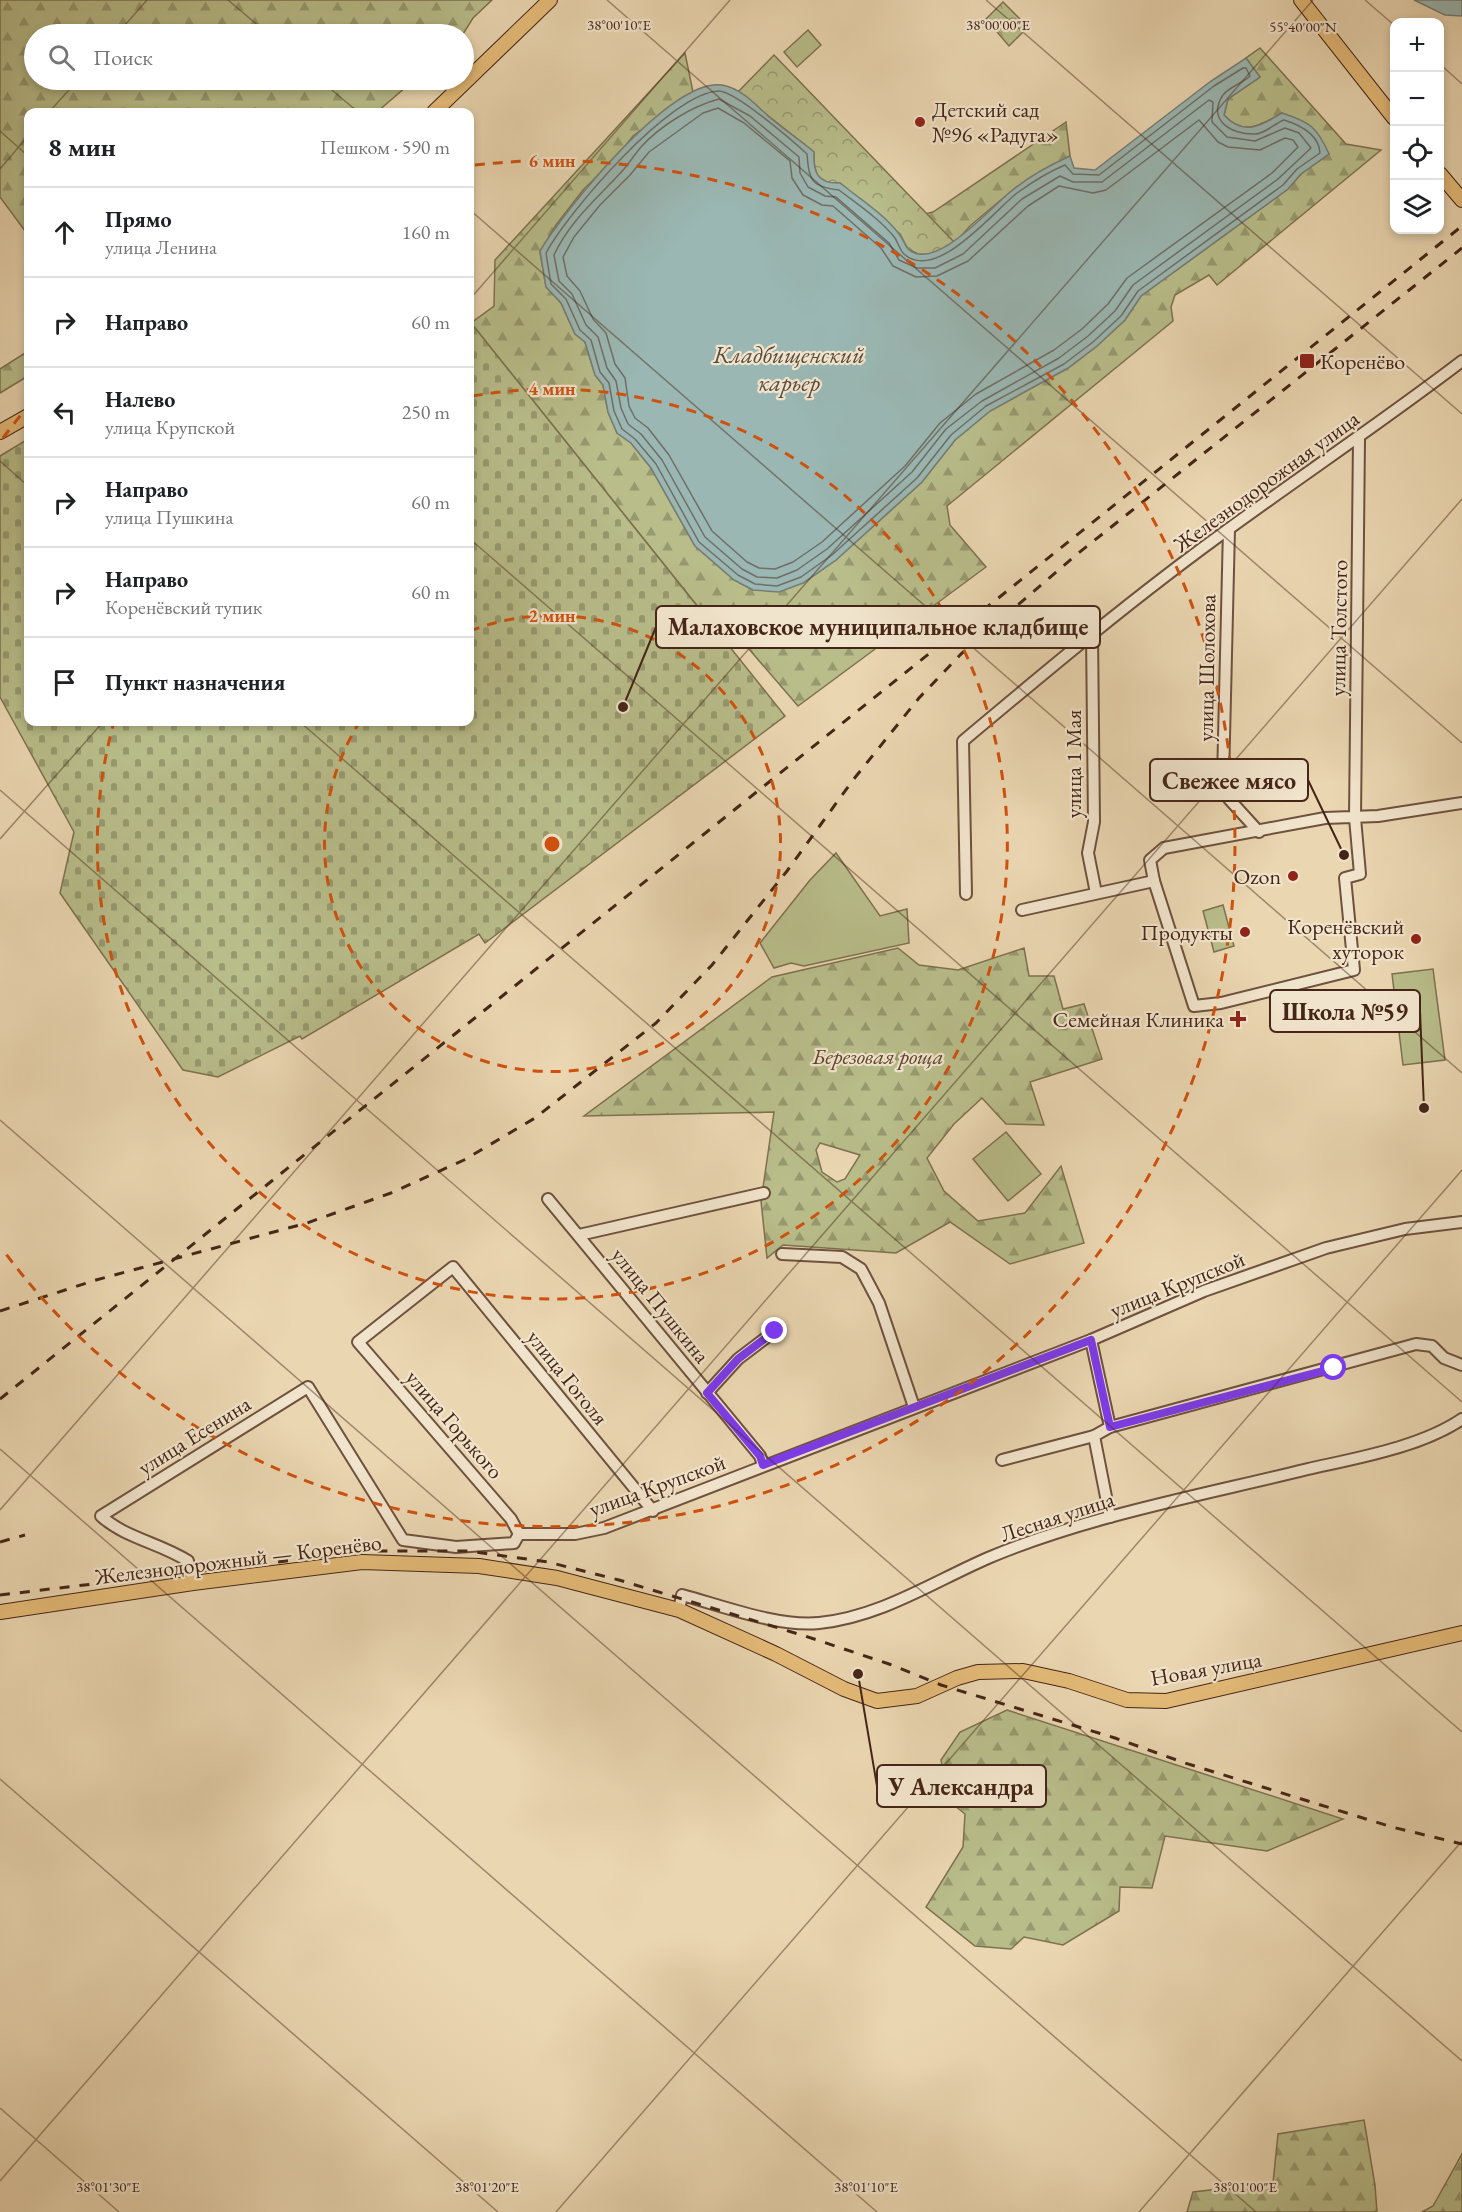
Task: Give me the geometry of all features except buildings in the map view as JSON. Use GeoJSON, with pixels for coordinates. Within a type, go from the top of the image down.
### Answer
{"type":"FeatureCollection","features":[{"type":"Feature","properties":{"kind":"main road"},"geometry":{"type":"LineString","coordinates":[[474,73],[550,0]]}},
{"type":"Feature","properties":{"kind":"main road"},"geometry":{"type":"LineString","coordinates":[[1301,0],[1390,112]]}},
{"type":"Feature","properties":{"kind":"main road"},"geometry":{"type":"LineString","coordinates":[[438,108],[457,90]]}},
{"type":"Feature","properties":{"kind":"main road"},"geometry":{"type":"LineString","coordinates":[[1444,179],[1462,200]]}},
{"type":"Feature","properties":{"kind":"main road"},"geometry":{"type":"LineString","coordinates":[[0,432],[24,418]]}},
{"type":"Feature","properties":{"kind":"main road","name":"Железнодорожный — Коренёво"},"geometry":{"type":"LineString","coordinates":[[0,1612],[193,1583],[362,1562],[479,1566],[557,1578],[679,1610],[776,1654],[844,1689],[877,1701],[917,1696],[957,1678]]}},
{"type":"Feature","properties":{"kind":"main road","name":"Новая улица"},"geometry":{"type":"LineString","coordinates":[[957,1678],[978,1672],[1023,1671],[1069,1681],[1127,1700],[1166,1701],[1462,1633]]}},
{"type":"Feature","properties":{"kind":"street","name":"Железнодорожная улица"},"geometry":{"type":"LineString","coordinates":[[966,894],[963,741],[1092,633],[1229,529],[1359,438],[1462,361]]}},
{"type":"Feature","properties":{"kind":"street","name":"улица Толстого"},"geometry":{"type":"LineString","coordinates":[[1154,881],[1194,1006],[1221,1003],[1354,970],[1345,878],[1360,874],[1355,818],[1359,438]]}},
{"type":"Feature","properties":{"kind":"street","name":"улица Шолохова"},"geometry":{"type":"LineString","coordinates":[[1229,529],[1223,780],[1229,799],[1259,832]]}},
{"type":"Feature","properties":{"kind":"street","name":"улица 1 Мая"},"geometry":{"type":"LineString","coordinates":[[1092,633],[1094,822],[1088,853],[1096,893]]}},
{"type":"Feature","properties":{"kind":"street"},"geometry":{"type":"LineString","coordinates":[[1022,910],[1154,881],[1150,860],[1164,848],[1325,818],[1355,818],[1462,803]]}},
{"type":"Feature","properties":{"kind":"street"},"geometry":{"type":"LineString","coordinates":[[579,1235],[764,1193]]}},
{"type":"Feature","properties":{"kind":"street","name":"улица Пушкина"},"geometry":{"type":"LineString","coordinates":[[548,1199],[760,1456],[763,1465]]}},
{"type":"Feature","properties":{"kind":"street","name":"улица Крупской"},"geometry":{"type":"LineString","coordinates":[[403,1540],[456,1547],[514,1543],[519,1534],[575,1534],[604,1528],[1091,1340],[1204,1291],[1326,1248],[1406,1228],[1462,1222]]}},
{"type":"Feature","properties":{"kind":"street"},"geometry":{"type":"LineString","coordinates":[[782,1254],[842,1257],[861,1269],[879,1303],[914,1407]]}},
{"type":"Feature","properties":{"kind":"street","name":"улица Горького"},"geometry":{"type":"LineString","coordinates":[[453,1267],[358,1342],[511,1519],[519,1534]]}},
{"type":"Feature","properties":{"kind":"street","name":"улица Гоголя"},"geometry":{"type":"LineString","coordinates":[[453,1267],[653,1511]]}},
{"type":"Feature","properties":{"kind":"street"},"geometry":{"type":"LineString","coordinates":[[707,1393],[738,1359],[775,1331]]}},
{"type":"Feature","properties":{"kind":"street"},"geometry":{"type":"LineString","coordinates":[[1091,1340],[1110,1427]]}},
{"type":"Feature","properties":{"kind":"street"},"geometry":{"type":"LineString","coordinates":[[1002,1460],[1094,1436],[1110,1427],[1416,1344],[1432,1346],[1444,1358],[1462,1365]]}},
{"type":"Feature","properties":{"kind":"street","name":"улица Есенина"},"geometry":{"type":"LineString","coordinates":[[193,1583],[188,1561],[172,1551],[112,1527],[100,1516],[308,1387],[403,1540]]}},
{"type":"Feature","properties":{"kind":"street","name":"Лесная улица"},"geometry":{"type":"LineString","coordinates":[[679,1610],[682,1595],[796,1623],[818,1623],[858,1616],[902,1599],[989,1558],[1110,1517],[1362,1457],[1445,1431],[1462,1419]]}},
{"type":"Feature","properties":{"kind":"street"},"geometry":{"type":"LineString","coordinates":[[1094,1436],[1110,1517]]}},
{"type":"Feature","properties":{"kind":"green space"},"geometry":{"type":"Polygon","coordinates":[[[0,0],[492,0],[469,24],[24,24],[24,90],[402,90],[382,108],[24,108],[24,230],[0,197],[0,0]]]}},
{"type":"Feature","properties":{"kind":"green space"},"geometry":{"type":"Polygon","coordinates":[[[1003,2],[1028,27],[1009,46],[986,19],[1003,2]]]}},
{"type":"Feature","properties":{"kind":"green space"},"geometry":{"type":"Polygon","coordinates":[[[808,30],[821,45],[797,67],[784,52],[808,30]]]}},
{"type":"Feature","properties":{"kind":"green space"},"geometry":{"type":"Polygon","coordinates":[[[1260,48],[1346,144],[1381,150],[1217,285],[1209,275],[1175,295],[1171,307],[1173,321],[947,506],[950,525],[986,567],[798,706],[736,634],[711,623],[474,327],[474,321],[494,306],[495,260],[685,53],[693,92],[633,136],[614,160],[583,190],[556,225],[540,252],[546,287],[561,303],[575,334],[585,342],[595,375],[603,385],[608,412],[617,433],[631,443],[651,468],[695,546],[734,580],[753,590],[803,583],[836,560],[922,482],[955,440],[990,411],[1068,368],[1097,346],[1125,320],[1141,296],[1288,189],[1301,174],[1329,154],[1282,113],[1252,127],[1238,126],[1224,115],[1228,99],[1260,77],[1246,58],[1260,48]]]}},
{"type":"Feature","properties":{"kind":"green space"},"geometry":{"type":"Polygon","coordinates":[[[774,55],[955,243],[930,255],[918,254],[908,249],[900,234],[840,183],[821,179],[814,165],[814,152],[738,92],[774,55]]]}},
{"type":"Feature","properties":{"kind":"green space"},"geometry":{"type":"Polygon","coordinates":[[[795,77],[925,214],[933,212],[1066,122],[1070,156],[1015,188],[970,226],[955,243],[930,255],[795,77]]]}},
{"type":"Feature","properties":{"kind":"green space"},"geometry":{"type":"Polygon","coordinates":[[[474,327],[785,716],[485,943],[479,934],[302,1039],[300,1036],[218,1077],[183,1070],[60,893],[74,832],[0,697],[0,456],[24,441],[24,726],[474,726],[474,327]]]}},
{"type":"Feature","properties":{"kind":"green space"},"geometry":{"type":"Polygon","coordinates":[[[24,354],[24,378],[0,393],[0,369],[24,354]]]}},
{"type":"Feature","properties":{"kind":"green space"},"geometry":{"type":"Polygon","coordinates":[[[836,853],[880,916],[907,909],[909,943],[804,966],[791,963],[774,968],[760,943],[810,880],[836,853]]]}},
{"type":"Feature","properties":{"kind":"green space"},"geometry":{"type":"Polygon","coordinates":[[[1223,905],[1234,946],[1214,952],[1203,911],[1223,905]]]}},
{"type":"Feature","properties":{"kind":"green space","name":"Березовая роща"},"geometry":{"type":"Polygon","coordinates":[[[898,948],[919,965],[958,970],[1024,948],[1029,976],[1054,976],[1063,1009],[1084,1004],[1102,1059],[1030,1082],[1044,1125],[1006,1124],[982,1098],[954,1124],[927,1158],[944,1191],[978,1221],[1025,1213],[1061,1166],[1084,1243],[1010,1264],[950,1222],[896,1253],[783,1245],[767,1258],[761,1201],[774,1112],[584,1116],[772,977],[898,948]],[[820,1143],[816,1150],[822,1172],[837,1182],[845,1179],[860,1155],[820,1143]]]}},
{"type":"Feature","properties":{"kind":"green space"},"geometry":{"type":"Polygon","coordinates":[[[1433,969],[1445,1060],[1403,1065],[1392,974],[1433,969]]]}},
{"type":"Feature","properties":{"kind":"green space"},"geometry":{"type":"Polygon","coordinates":[[[1006,1132],[1041,1174],[1008,1201],[973,1159],[1006,1132]]]}},
{"type":"Feature","properties":{"kind":"green space"},"geometry":{"type":"Polygon","coordinates":[[[1007,1710],[1343,1819],[1267,1851],[1165,1836],[1152,1888],[1120,1887],[1119,1911],[1063,1945],[1024,1937],[1011,1949],[975,1946],[926,1907],[963,1847],[965,1814],[949,1801],[941,1760],[960,1732],[1007,1710]]]}},
{"type":"Feature","properties":{"kind":"green space"},"geometry":{"type":"Polygon","coordinates":[[[1364,2120],[1377,2212],[1187,2212],[1193,2192],[1273,2183],[1278,2134],[1364,2120]]]}},
{"type":"Feature","properties":{"kind":"green space"},"geometry":{"type":"Polygon","coordinates":[[[1462,2154],[1462,2212],[1422,2212],[1433,2206],[1462,2154]]]}},
{"type":"Feature","properties":{"kind":"water"},"geometry":{"type":"Polygon","coordinates":[[[1414,0],[1462,0],[1462,16],[1445,15],[1414,0]]]}},
{"type":"Feature","properties":{"kind":"water","name":"Кладбищенский карьер"},"geometry":{"type":"Polygon","coordinates":[[[1246,58],[1260,77],[1228,99],[1224,115],[1231,122],[1246,127],[1260,125],[1282,113],[1292,116],[1312,127],[1321,137],[1329,154],[1301,174],[1288,189],[1141,296],[1125,320],[1097,346],[1068,368],[990,411],[955,440],[922,482],[836,560],[803,583],[779,592],[753,590],[734,580],[695,546],[651,468],[631,443],[617,433],[608,412],[603,385],[595,375],[585,342],[575,334],[561,303],[546,287],[540,251],[571,207],[620,150],[648,124],[675,102],[700,88],[722,85],[735,89],[746,97],[814,152],[814,165],[821,179],[840,183],[886,220],[909,250],[921,254],[934,252],[949,245],[1020,184],[1063,159],[1070,156],[1074,168],[1095,170],[1211,81],[1246,58]]]}},
{"type":"Feature","properties":{"kind":"railway"},"geometry":{"type":"LineString","coordinates":[[0,1399],[1462,226]]}},
{"type":"Feature","properties":{"kind":"railway"},"geometry":{"type":"LineString","coordinates":[[0,1311],[96,1280],[307,1223],[391,1193],[464,1160],[535,1118],[656,1023],[712,965],[787,871],[853,780],[919,698],[961,654],[1076,555],[1462,248]]}},
{"type":"Feature","properties":{"kind":"railway"},"geometry":{"type":"LineString","coordinates":[[0,1542],[25,1535]]}},
{"type":"Feature","properties":{"kind":"railway"},"geometry":{"type":"LineString","coordinates":[[0,1595],[371,1551],[468,1551],[548,1562],[619,1580],[805,1636],[889,1664],[941,1685],[1115,1738],[1185,1763],[1392,1827],[1462,1844]]}},
{"type":"Feature","properties":{"kind":"place","name":"Детский сад №96 «Радуга»"},"geometry":{"type":"Point","coordinates":[920,122]}},
{"type":"Feature","properties":{"kind":"place","name":"Коренёво"},"geometry":{"type":"Point","coordinates":[1307,361]}},
{"type":"Feature","properties":{"kind":"place","name":"Малаховское муниципальное кладбище"},"geometry":{"type":"Point","coordinates":[623,707]}},
{"type":"Feature","properties":{"kind":"place","name":"Свежее мясо"},"geometry":{"type":"Point","coordinates":[1344,855]}},
{"type":"Feature","properties":{"kind":"place","name":"Ozon"},"geometry":{"type":"Point","coordinates":[1293,876]}},
{"type":"Feature","properties":{"kind":"place","name":"Продукты"},"geometry":{"type":"Point","coordinates":[1245,932]}},
{"type":"Feature","properties":{"kind":"place","name":"Коренёвский хуторок"},"geometry":{"type":"Point","coordinates":[1416,939]}},
{"type":"Feature","properties":{"kind":"place","name":"Семейная Клиника"},"geometry":{"type":"Point","coordinates":[1238,1019]}},
{"type":"Feature","properties":{"kind":"place","name":"Школа №59"},"geometry":{"type":"Point","coordinates":[1424,1108]}},
{"type":"Feature","properties":{"kind":"place","name":"У Александра"},"geometry":{"type":"Point","coordinates":[858,1674]}},
{"type":"Feature","properties":{"kind":"route"},"geometry":{"type":"LineString","coordinates":[[775,1331],[738,1359],[707,1393],[760,1456],[763,1465],[1091,1340],[1110,1427],[1334,1368]]}}]}
